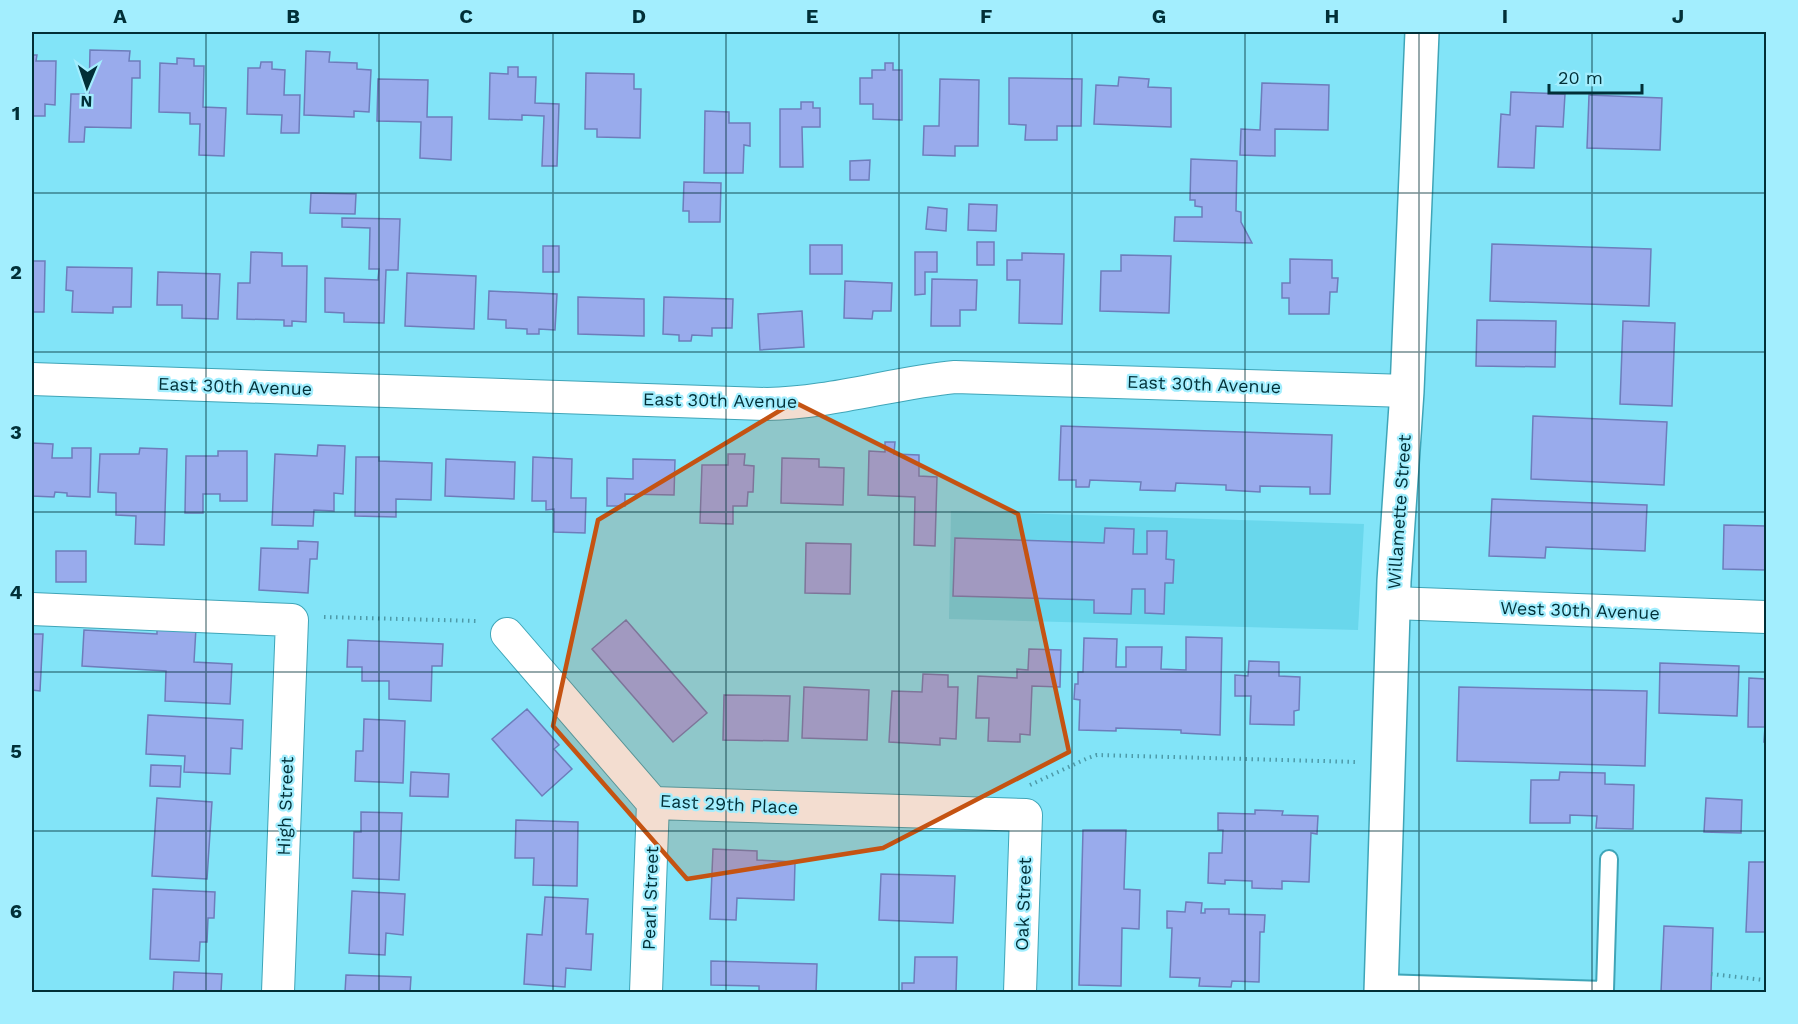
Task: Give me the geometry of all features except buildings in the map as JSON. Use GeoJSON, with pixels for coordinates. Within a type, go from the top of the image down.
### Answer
{"type":"FeatureCollection","features":[{"type":"Feature","properties":{"kind":"main road","name":"Willamette Street"},"geometry":{"type":"LineString","coordinates":[[1381,988],[1393,603],[1407,391],[1422,32]]}},
{"type":"Feature","properties":{"kind":"street","name":"East 30th Avenue"},"geometry":{"type":"LineString","coordinates":[[32,379],[767,404],[810,402],[903,384],[955,377],[1407,391]]}},
{"type":"Feature","properties":{"kind":"street","name":"West 30th Avenue"},"geometry":{"type":"LineString","coordinates":[[1393,603],[1767,617]]}},
{"type":"Feature","properties":{"kind":"street"},"geometry":{"type":"LineString","coordinates":[[32,609],[292,620]]}},
{"type":"Feature","properties":{"kind":"street","name":"High Street"},"geometry":{"type":"LineString","coordinates":[[278,993],[292,620]]}},
{"type":"Feature","properties":{"kind":"street","name":"East 29th Place"},"geometry":{"type":"LineString","coordinates":[[507,634],[653,803],[1026,814]]}},
{"type":"Feature","properties":{"kind":"street","name":"Pearl Street"},"geometry":{"type":"LineString","coordinates":[[646,993],[653,803]]}},
{"type":"Feature","properties":{"kind":"street","name":"Oak Street"},"geometry":{"type":"LineString","coordinates":[[1020,993],[1026,814]]}},
{"type":"Feature","properties":{"kind":"lane"},"geometry":{"type":"LineString","coordinates":[[1381,988],[1605,990],[1609,859]]}},
{"type":"Feature","properties":{"kind":"path"},"geometry":{"type":"LineString","coordinates":[[292,620],[331,616],[486,621],[497,625],[507,634]]}},
{"type":"Feature","properties":{"kind":"path"},"geometry":{"type":"LineString","coordinates":[[1026,814],[1027,791],[1030,784],[1097,755],[1388,763]]}},
{"type":"Feature","properties":{"kind":"path"},"geometry":{"type":"LineString","coordinates":[[1711,974],[1764,980]]}},
{"type":"Feature","properties":{"kind":"highlighted area"},"geometry":{"type":"Polygon","coordinates":[[[794,402],[1018,514],[1069,752],[883,848],[687,879],[553,726],[598,520],[794,402]]]}},
{"type":"Feature","properties":{"kind":"shaded area"},"geometry":{"type":"Polygon","coordinates":[[[951,511],[1364,524],[1358,630],[949,619],[951,511]]]}}]}
